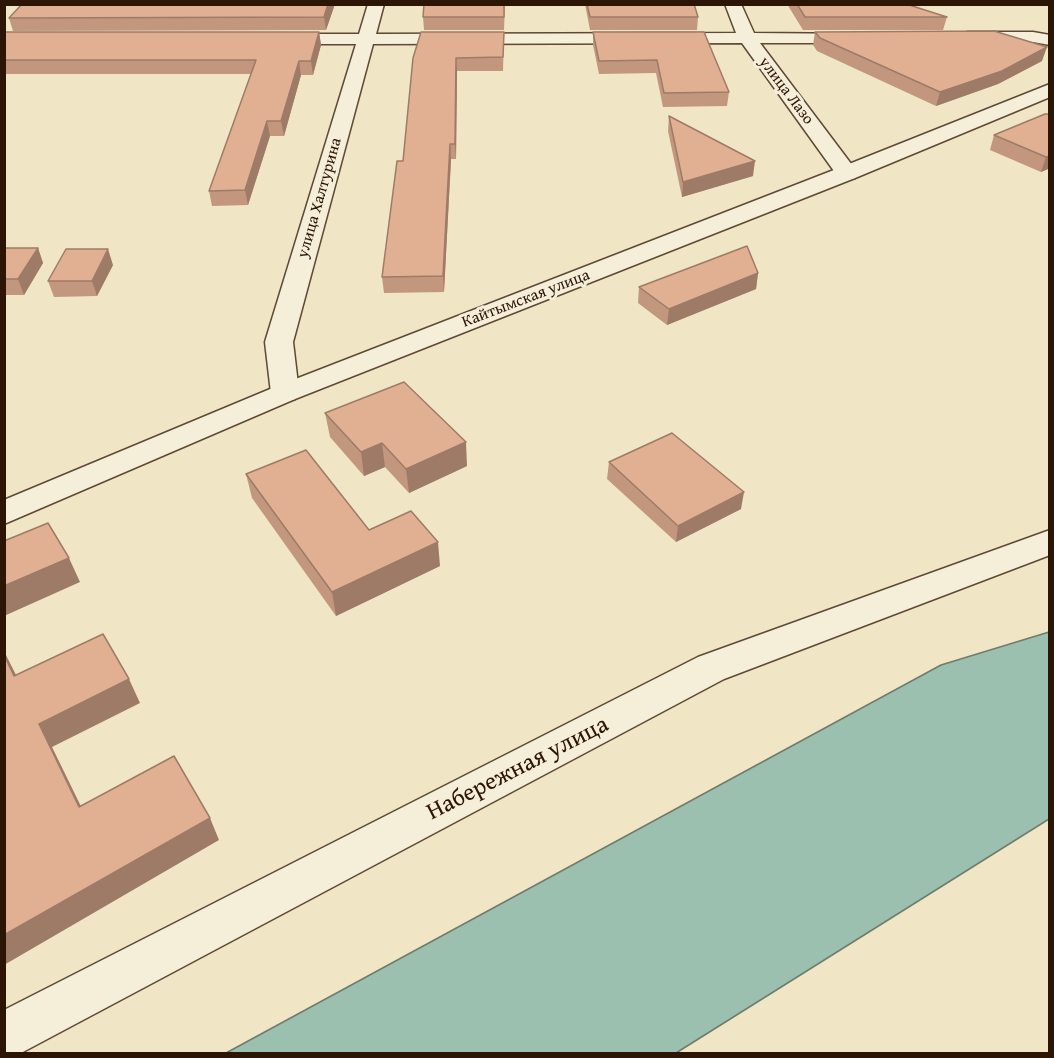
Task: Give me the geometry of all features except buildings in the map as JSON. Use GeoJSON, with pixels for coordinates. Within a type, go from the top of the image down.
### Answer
{"type":"FeatureCollection","features":[{"type":"Feature","properties":{"kind":"street","name":"улица Халтурина"},"geometry":{"type":"LineString","coordinates":[[285,393],[279,342],[376,4]]}},
{"type":"Feature","properties":{"kind":"street","name":"улица Лазо"},"geometry":{"type":"LineString","coordinates":[[734,4],[747,38],[847,173]]}},
{"type":"Feature","properties":{"kind":"street"},"geometry":{"type":"LineString","coordinates":[[950,37],[1033,37],[1050,40]]}},
{"type":"Feature","properties":{"kind":"street"},"geometry":{"type":"LineString","coordinates":[[261,39],[878,38]]}},
{"type":"Feature","properties":{"kind":"street","name":"Кайтымская улица"},"geometry":{"type":"LineString","coordinates":[[4,513],[285,393],[847,173],[1050,90]]}},
{"type":"Feature","properties":{"kind":"street","name":"Набережная улица"},"geometry":{"type":"LineString","coordinates":[[4,1036],[711,668],[1050,542]]}},
{"type":"Feature","properties":{"kind":"shaded area"},"geometry":{"type":"Polygon","coordinates":[[[1049,632],[1049,819],[676,1053],[226,1053],[941,665],[1049,632]]]}}]}
